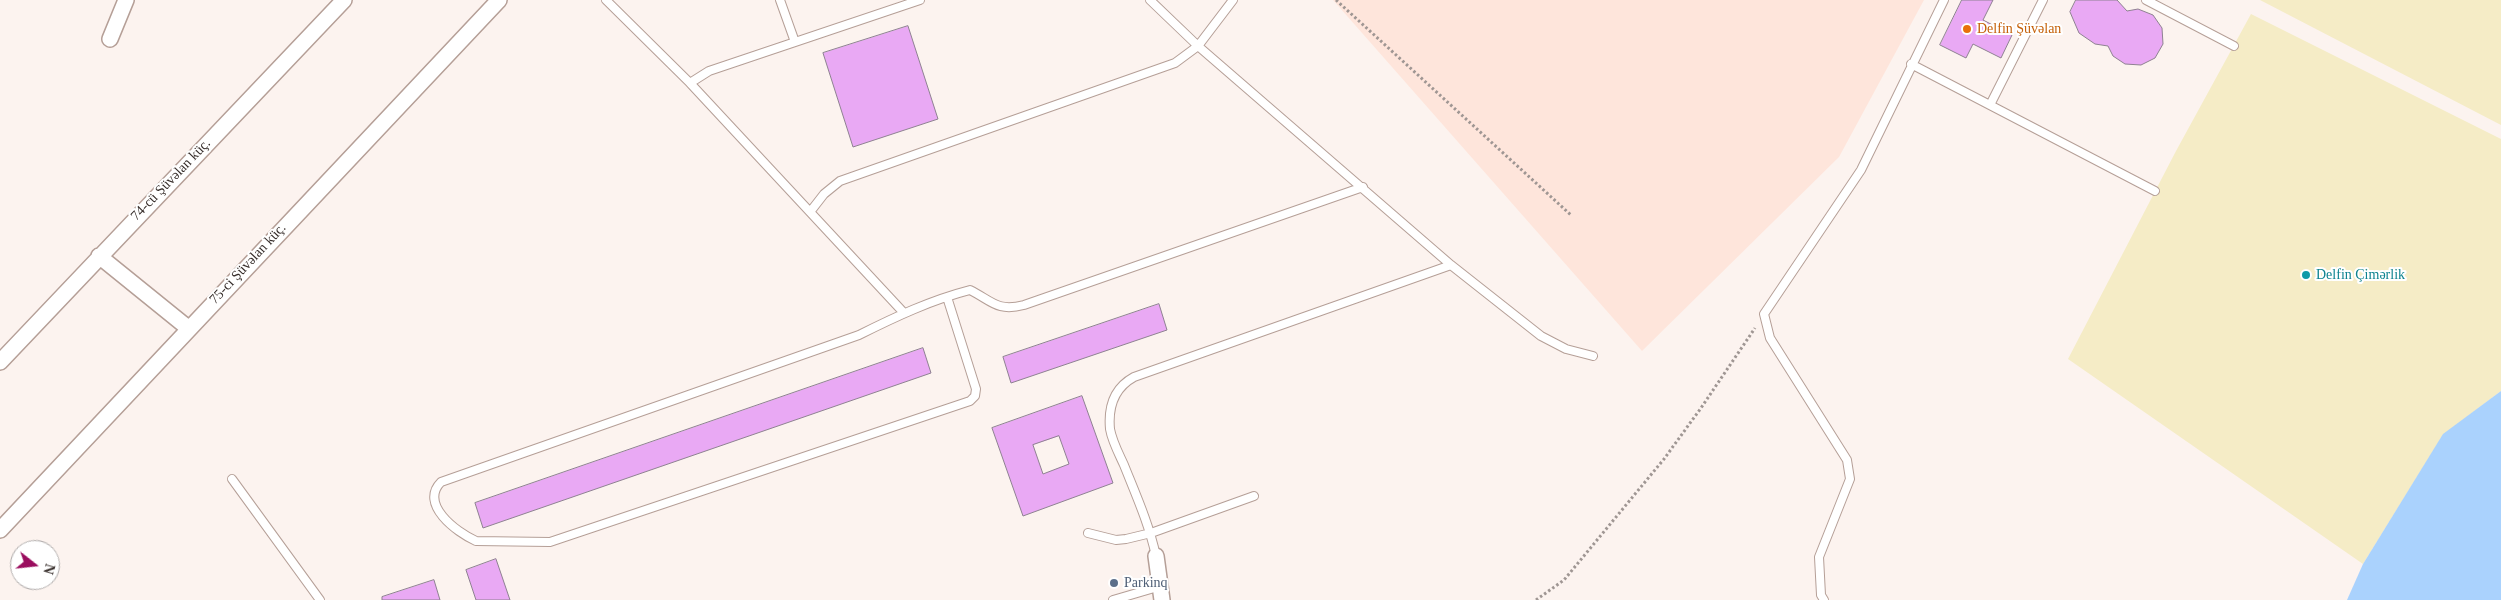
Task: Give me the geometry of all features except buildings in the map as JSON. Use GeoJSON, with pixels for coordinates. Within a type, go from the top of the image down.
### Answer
{"type":"FeatureCollection","features":[{"type":"Feature","properties":{"kind":"street"},"geometry":{"type":"LineString","coordinates":[[110,39],[126,0]]}},
{"type":"Feature","properties":{"kind":"street","name":"74-cü Şüvəlan küç."},"geometry":{"type":"LineString","coordinates":[[0,362],[98,256],[344,0]]}},
{"type":"Feature","properties":{"kind":"street","name":"75-ci Şüvəlan küç."},"geometry":{"type":"LineString","coordinates":[[0,530],[188,328],[499,0]]}},
{"type":"Feature","properties":{"kind":"street"},"geometry":{"type":"LineString","coordinates":[[98,256],[188,328]]}},
{"type":"Feature","properties":{"kind":"street"},"geometry":{"type":"LineString","coordinates":[[1156,556],[1161,593]]}},
{"type":"Feature","properties":{"kind":"lane"},"geometry":{"type":"LineString","coordinates":[[606,0],[690,83],[904,313]]}},
{"type":"Feature","properties":{"kind":"lane"},"geometry":{"type":"LineString","coordinates":[[780,0],[795,42]]}},
{"type":"Feature","properties":{"kind":"lane"},"geometry":{"type":"LineString","coordinates":[[690,83],[709,70],[920,0]]}},
{"type":"Feature","properties":{"kind":"lane"},"geometry":{"type":"LineString","coordinates":[[1150,0],[1198,46],[1451,265],[1541,336],[1566,349],[1593,356]]}},
{"type":"Feature","properties":{"kind":"lane"},"geometry":{"type":"LineString","coordinates":[[810,212],[824,194],[840,181],[1176,63],[1198,46],[1233,0]]}},
{"type":"Feature","properties":{"kind":"lane"},"geometry":{"type":"LineString","coordinates":[[1824,600],[1819,557],[1850,479],[1847,460],[1770,338],[1764,314],[1861,170],[1911,64],[1944,0]]}},
{"type":"Feature","properties":{"kind":"lane"},"geometry":{"type":"LineString","coordinates":[[1990,105],[2043,0]]}},
{"type":"Feature","properties":{"kind":"lane"},"geometry":{"type":"LineString","coordinates":[[2146,0],[2234,46]]}},
{"type":"Feature","properties":{"kind":"lane"},"geometry":{"type":"LineString","coordinates":[[1911,64],[2155,191]]}},
{"type":"Feature","properties":{"kind":"lane"},"geometry":{"type":"LineString","coordinates":[[946,297],[976,389],[976,396],[970,401],[556,541],[476,541],[468,538],[438,512],[434,504],[433,494],[441,482],[859,335],[904,313],[946,297],[970,290],[1002,307],[1010,308],[1024,305],[1363,187]]}},
{"type":"Feature","properties":{"kind":"lane"},"geometry":{"type":"LineString","coordinates":[[1156,556],[1150,533],[1110,431],[1110,413],[1115,395],[1123,383],[1134,377],[1451,265]]}},
{"type":"Feature","properties":{"kind":"lane"},"geometry":{"type":"LineString","coordinates":[[232,479],[320,600]]}},
{"type":"Feature","properties":{"kind":"lane"},"geometry":{"type":"LineString","coordinates":[[1088,533],[1116,540],[1150,533],[1254,496]]}},
{"type":"Feature","properties":{"kind":"lane"},"geometry":{"type":"LineString","coordinates":[[1113,600],[1161,593]]}},
{"type":"Feature","properties":{"kind":"path"},"geometry":{"type":"LineString","coordinates":[[1336,0],[1572,216]]}},
{"type":"Feature","properties":{"kind":"path"},"geometry":{"type":"LineString","coordinates":[[1536,600],[1564,580],[1664,458],[1701,408],[1764,314]]}},
{"type":"Feature","properties":{"kind":"shaded area"},"geometry":{"type":"Polygon","coordinates":[[[1333,0],[1924,0],[1839,157],[1642,351],[1333,0]]]}},
{"type":"Feature","properties":{"kind":"sand"},"geometry":{"type":"Polygon","coordinates":[[[2260,0],[2501,0],[2501,125],[2260,0]]]}},
{"type":"Feature","properties":{"kind":"sand","name":"Delfin Çimərlik"},"geometry":{"type":"Polygon","coordinates":[[[2251,14],[2501,139],[2501,391],[2443,435],[2363,564],[2068,359],[2176,151],[2251,14]]]}},
{"type":"Feature","properties":{"kind":"water"},"geometry":{"type":"Polygon","coordinates":[[[2501,391],[2501,600],[2347,600],[2363,564],[2443,434],[2501,391]]]}},
{"type":"Feature","properties":{"kind":"place","name":"Delfin Şüvəlan"},"geometry":{"type":"Point","coordinates":[1967,29]}},
{"type":"Feature","properties":{"kind":"place","name":"Delfin Çimərlik"},"geometry":{"type":"Point","coordinates":[2306,275]}},
{"type":"Feature","properties":{"kind":"place","name":"Parkinq"},"geometry":{"type":"Point","coordinates":[1114,583]}}]}
